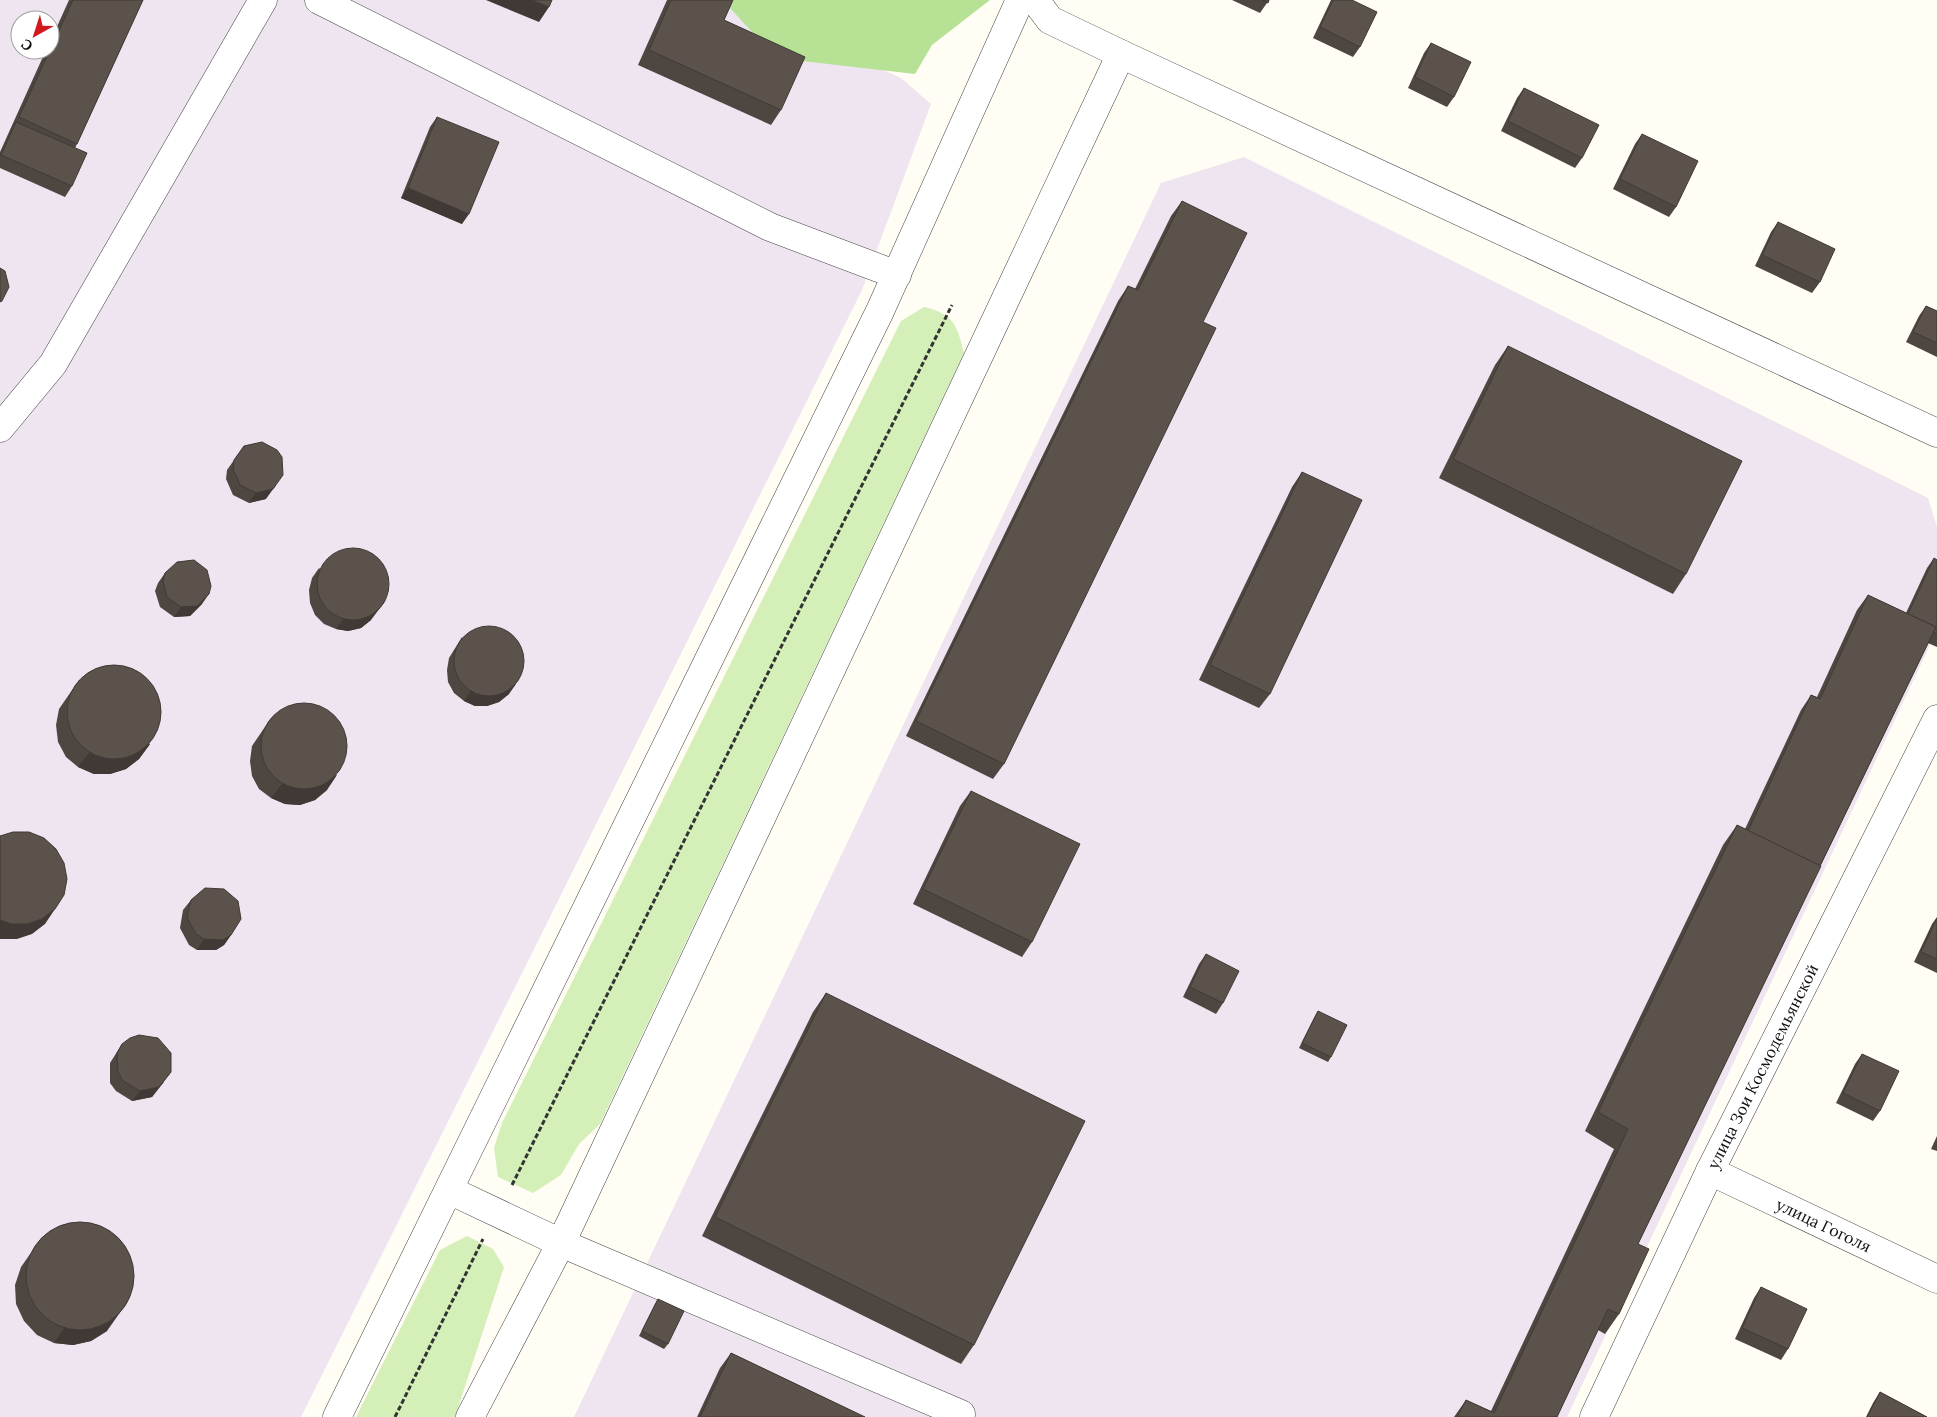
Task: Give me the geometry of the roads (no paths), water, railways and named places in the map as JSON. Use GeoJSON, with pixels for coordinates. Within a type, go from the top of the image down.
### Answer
{"type":"FeatureCollection","features":[{"type":"Feature","properties":{"kind":"street"},"geometry":{"type":"LineString","coordinates":[[0,428],[52,364],[263,0]]}},
{"type":"Feature","properties":{"kind":"street"},"geometry":{"type":"LineString","coordinates":[[319,0],[770,228],[897,275]]}},
{"type":"Feature","properties":{"kind":"street"},"geometry":{"type":"LineString","coordinates":[[337,1417],[897,275],[1020,0]]}},
{"type":"Feature","properties":{"kind":"street"},"geometry":{"type":"LineString","coordinates":[[1035,0],[1050,20],[1937,433]]}},
{"type":"Feature","properties":{"kind":"street"},"geometry":{"type":"LineString","coordinates":[[470,1417],[561,1243],[1121,54]]}},
{"type":"Feature","properties":{"kind":"street","name":"улица Зои Космодемьянской"},"geometry":{"type":"LineString","coordinates":[[1594,1417],[1710,1171],[1937,719]]}},
{"type":"Feature","properties":{"kind":"street","name":"улица Гоголя"},"geometry":{"type":"LineString","coordinates":[[1710,1171],[1937,1279]]}},
{"type":"Feature","properties":{"kind":"street"},"geometry":{"type":"LineString","coordinates":[[449,1190],[561,1243],[961,1414]]}}]}
